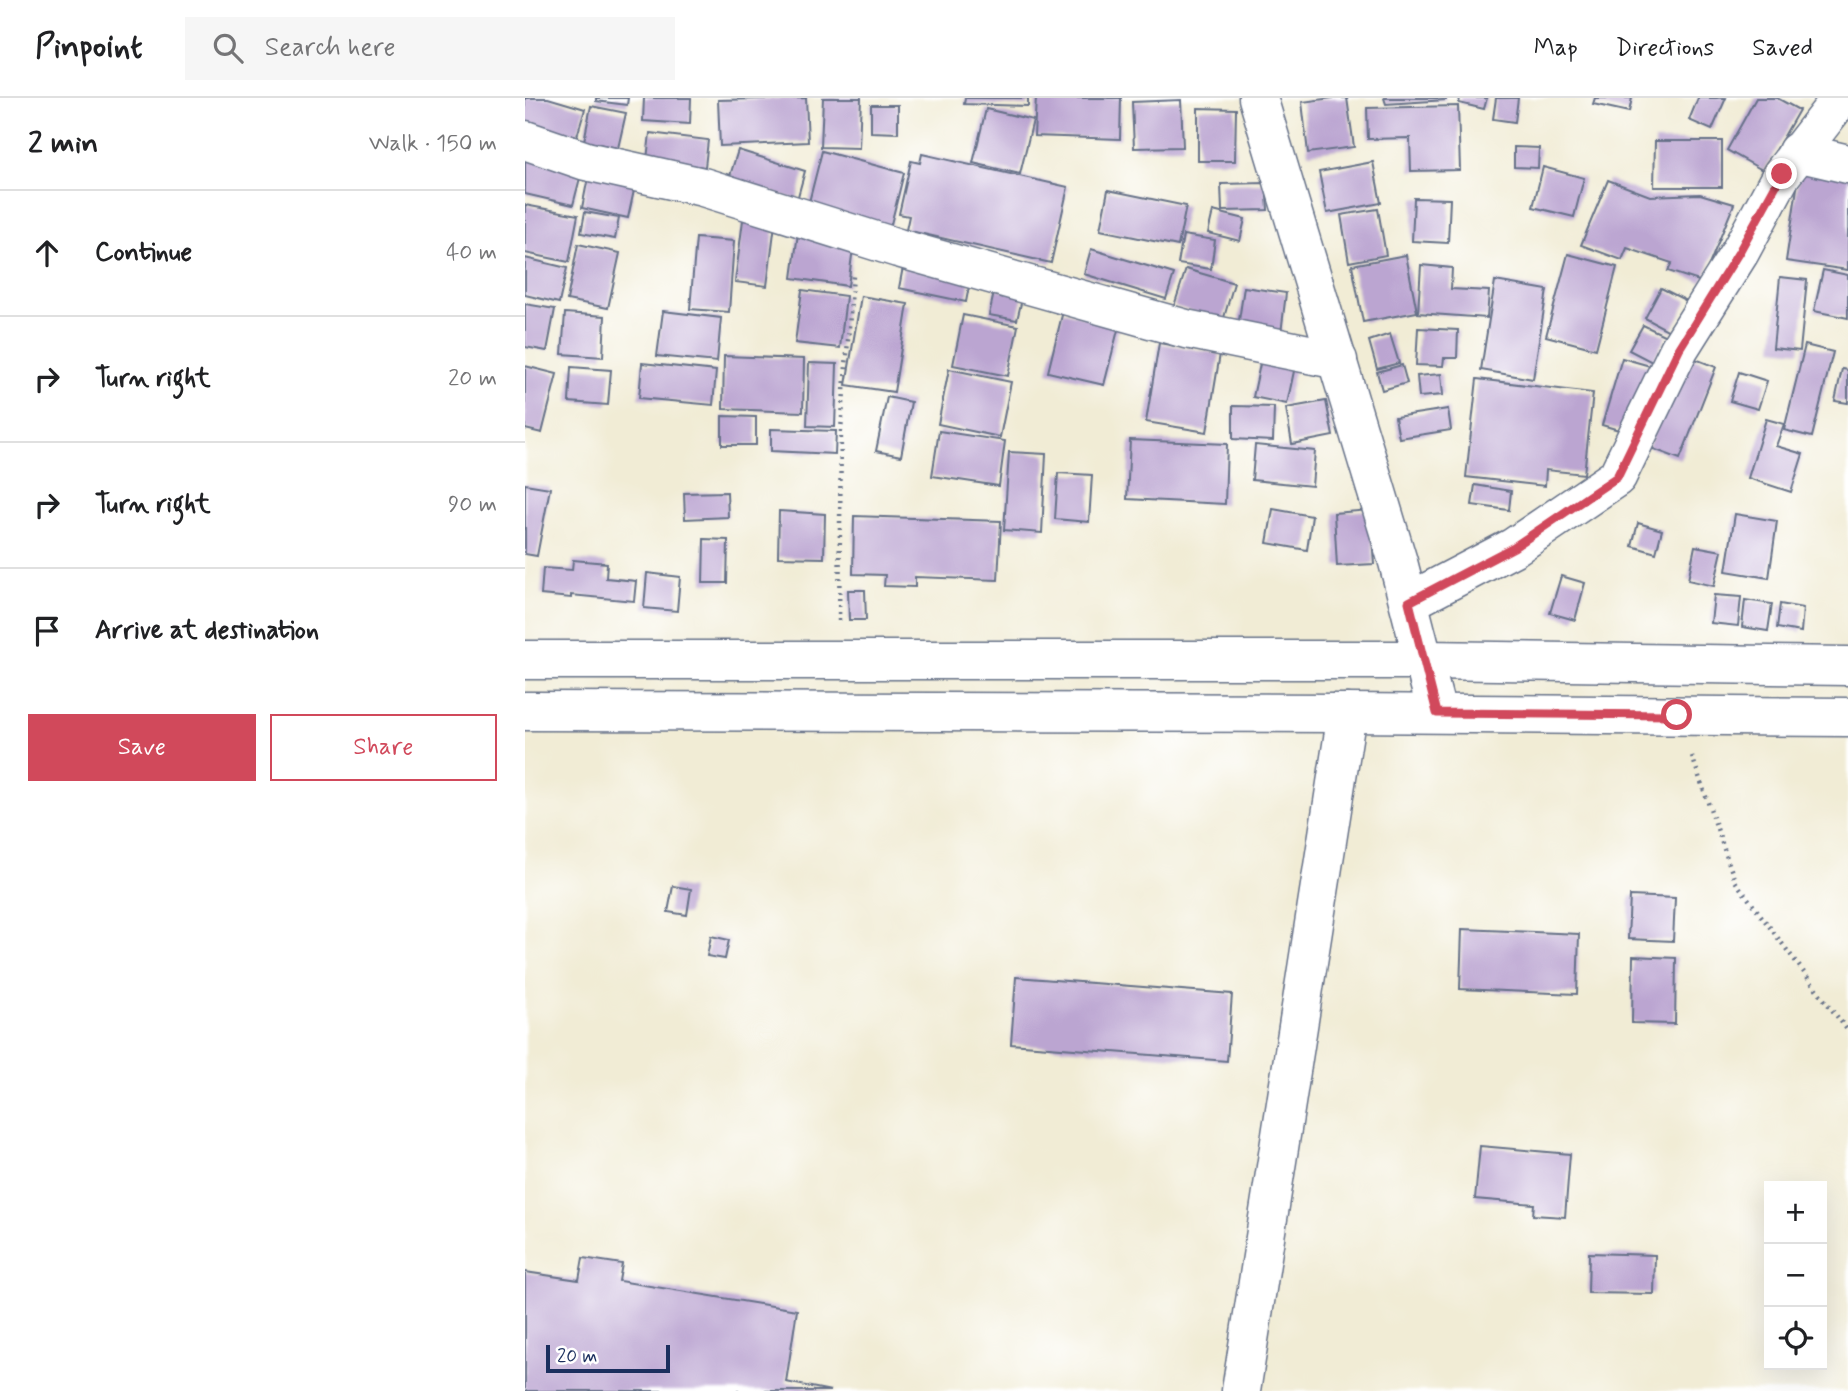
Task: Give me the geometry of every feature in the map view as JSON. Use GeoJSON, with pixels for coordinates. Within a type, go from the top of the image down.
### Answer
{"type":"FeatureCollection","features":[{"type":"Feature","properties":{"kind":"street"},"geometry":{"type":"LineString","coordinates":[[1258,98],[1409,602],[1437,713]]}},
{"type":"Feature","properties":{"kind":"street"},"geometry":{"type":"LineString","coordinates":[[1409,602],[1514,547],[1617,477],[1679,349],[1739,252],[1782,174],[1841,98]]}},
{"type":"Feature","properties":{"kind":"street"},"geometry":{"type":"LineString","coordinates":[[525,141],[586,162],[703,187],[857,235],[1186,329],[1338,360]]}},
{"type":"Feature","properties":{"kind":"street"},"geometry":{"type":"LineString","coordinates":[[1797,152],[1848,164]]}},
{"type":"Feature","properties":{"kind":"street"},"geometry":{"type":"LineString","coordinates":[[525,660],[1424,660],[1848,666]]}},
{"type":"Feature","properties":{"kind":"street"},"geometry":{"type":"LineString","coordinates":[[525,711],[1437,713],[1848,717]]}},
{"type":"Feature","properties":{"kind":"street"},"geometry":{"type":"LineString","coordinates":[[1241,1391],[1347,713]]}},
{"type":"Feature","properties":{"kind":"path"},"geometry":{"type":"LineString","coordinates":[[839,660],[841,430],[857,235]]}},
{"type":"Feature","properties":{"kind":"path"},"geometry":{"type":"LineString","coordinates":[[1678,716],[1735,881],[1848,1031]]}},
{"type":"Feature","properties":{"kind":"building"},"geometry":{"type":"Polygon","coordinates":[[[525,98],[548,98],[585,109],[575,143],[525,128],[525,98]]]}},
{"type":"Feature","properties":{"kind":"building"},"geometry":{"type":"Polygon","coordinates":[[[596,98],[628,98],[627,105],[596,101],[596,98]]]}},
{"type":"Feature","properties":{"kind":"building"},"geometry":{"type":"Polygon","coordinates":[[[644,98],[691,98],[690,124],[643,121],[644,98]]]}},
{"type":"Feature","properties":{"kind":"building"},"geometry":{"type":"Polygon","coordinates":[[[806,98],[808,142],[720,146],[718,100],[806,98]]]}},
{"type":"Feature","properties":{"kind":"building"},"geometry":{"type":"Polygon","coordinates":[[[823,98],[861,98],[859,148],[821,147],[823,98]]]}},
{"type":"Feature","properties":{"kind":"building"},"geometry":{"type":"Polygon","coordinates":[[[965,98],[1028,98],[1028,106],[964,104],[965,98]]]}},
{"type":"Feature","properties":{"kind":"building"},"geometry":{"type":"Polygon","coordinates":[[[1036,98],[1121,98],[1120,139],[1034,136],[1036,98]]]}},
{"type":"Feature","properties":{"kind":"building"},"geometry":{"type":"Polygon","coordinates":[[[1347,98],[1354,147],[1308,153],[1302,102],[1347,98]]]}},
{"type":"Feature","properties":{"kind":"building"},"geometry":{"type":"Polygon","coordinates":[[[1384,98],[1446,98],[1446,100],[1386,104],[1384,98]]]}},
{"type":"Feature","properties":{"kind":"building"},"geometry":{"type":"Polygon","coordinates":[[[1460,98],[1487,98],[1484,109],[1459,103],[1460,98]]]}},
{"type":"Feature","properties":{"kind":"building"},"geometry":{"type":"Polygon","coordinates":[[[1496,98],[1518,98],[1515,122],[1493,119],[1496,98]]]}},
{"type":"Feature","properties":{"kind":"building"},"geometry":{"type":"Polygon","coordinates":[[[1595,98],[1632,98],[1629,112],[1593,104],[1595,98]]]}},
{"type":"Feature","properties":{"kind":"building"},"geometry":{"type":"Polygon","coordinates":[[[1698,98],[1726,98],[1712,130],[1689,120],[1698,98]]]}},
{"type":"Feature","properties":{"kind":"building"},"geometry":{"type":"Polygon","coordinates":[[[1756,98],[1777,98],[1799,110],[1764,171],[1727,150],[1756,98]]]}},
{"type":"Feature","properties":{"kind":"building"},"geometry":{"type":"Polygon","coordinates":[[[1181,100],[1183,147],[1134,148],[1132,102],[1181,100]]]}},
{"type":"Feature","properties":{"kind":"building"},"geometry":{"type":"Polygon","coordinates":[[[871,105],[898,105],[898,133],[871,132],[871,105]]]}},
{"type":"Feature","properties":{"kind":"building"},"geometry":{"type":"Polygon","coordinates":[[[591,106],[626,113],[618,148],[584,141],[591,106]]]}},
{"type":"Feature","properties":{"kind":"building"},"geometry":{"type":"Polygon","coordinates":[[[1458,106],[1460,170],[1411,171],[1410,138],[1368,139],[1367,108],[1458,106]]]}},
{"type":"Feature","properties":{"kind":"building"},"geometry":{"type":"Polygon","coordinates":[[[1198,108],[1236,109],[1235,161],[1198,161],[1198,108]]]}},
{"type":"Feature","properties":{"kind":"building"},"geometry":{"type":"Polygon","coordinates":[[[986,109],[1033,120],[1020,174],[973,163],[986,109]]]}},
{"type":"Feature","properties":{"kind":"building"},"geometry":{"type":"Polygon","coordinates":[[[650,133],[708,140],[705,167],[647,160],[650,133]]]}},
{"type":"Feature","properties":{"kind":"building"},"geometry":{"type":"Polygon","coordinates":[[[1655,141],[1722,141],[1722,187],[1654,187],[1655,141]]]}},
{"type":"Feature","properties":{"kind":"building"},"geometry":{"type":"Polygon","coordinates":[[[1514,147],[1539,148],[1538,168],[1514,167],[1514,147]]]}},
{"type":"Feature","properties":{"kind":"building"},"geometry":{"type":"Polygon","coordinates":[[[738,150],[805,171],[797,200],[729,179],[738,150]]]}},
{"type":"Feature","properties":{"kind":"building"},"geometry":{"type":"Polygon","coordinates":[[[822,151],[904,173],[890,228],[808,206],[822,151]]]}},
{"type":"Feature","properties":{"kind":"building"},"geometry":{"type":"Polygon","coordinates":[[[922,154],[1068,187],[1051,263],[906,230],[909,216],[899,214],[911,161],[920,163],[922,154]]]}},
{"type":"Feature","properties":{"kind":"building"},"geometry":{"type":"Polygon","coordinates":[[[525,157],[582,170],[573,205],[525,194],[525,157]]]}},
{"type":"Feature","properties":{"kind":"building"},"geometry":{"type":"Polygon","coordinates":[[[1373,162],[1381,203],[1327,213],[1319,172],[1373,162]]]}},
{"type":"Feature","properties":{"kind":"building"},"geometry":{"type":"Polygon","coordinates":[[[1543,167],[1584,178],[1574,217],[1533,207],[1543,167]]]}},
{"type":"Feature","properties":{"kind":"building"},"geometry":{"type":"Polygon","coordinates":[[[1800,168],[1848,176],[1848,270],[1786,261],[1800,168]]]}},
{"type":"Feature","properties":{"kind":"building"},"geometry":{"type":"Polygon","coordinates":[[[589,172],[636,181],[628,218],[582,208],[589,172]]]}},
{"type":"Feature","properties":{"kind":"building"},"geometry":{"type":"Polygon","coordinates":[[[1608,180],[1650,196],[1700,194],[1734,204],[1702,282],[1668,271],[1672,263],[1627,248],[1622,260],[1581,245],[1608,180]]]}},
{"type":"Feature","properties":{"kind":"building"},"geometry":{"type":"Polygon","coordinates":[[[1266,183],[1268,210],[1222,211],[1221,184],[1266,183]]]}},
{"type":"Feature","properties":{"kind":"building"},"geometry":{"type":"Polygon","coordinates":[[[1108,190],[1186,206],[1178,246],[1100,230],[1108,190]]]}},
{"type":"Feature","properties":{"kind":"building"},"geometry":{"type":"Polygon","coordinates":[[[1414,198],[1450,199],[1448,243],[1412,241],[1414,198]]]}},
{"type":"Feature","properties":{"kind":"building"},"geometry":{"type":"Polygon","coordinates":[[[525,205],[578,215],[569,262],[525,253],[525,205]]]}},
{"type":"Feature","properties":{"kind":"building"},"geometry":{"type":"Polygon","coordinates":[[[1378,209],[1386,255],[1349,262],[1341,215],[1378,209]]]}},
{"type":"Feature","properties":{"kind":"building"},"geometry":{"type":"Polygon","coordinates":[[[1213,211],[1245,219],[1240,241],[1208,233],[1213,211]]]}},
{"type":"Feature","properties":{"kind":"building"},"geometry":{"type":"Polygon","coordinates":[[[585,212],[619,218],[615,239],[581,233],[585,212]]]}},
{"type":"Feature","properties":{"kind":"building"},"geometry":{"type":"Polygon","coordinates":[[[743,220],[775,224],[767,286],[735,282],[743,220]]]}},
{"type":"Feature","properties":{"kind":"building"},"geometry":{"type":"Polygon","coordinates":[[[798,233],[854,240],[848,286],[792,278],[798,233]]]}},
{"type":"Feature","properties":{"kind":"building"},"geometry":{"type":"Polygon","coordinates":[[[1183,235],[1215,240],[1211,269],[1178,264],[1183,235]]]}},
{"type":"Feature","properties":{"kind":"building"},"geometry":{"type":"Polygon","coordinates":[[[696,238],[734,241],[729,312],[690,309],[696,238]]]}},
{"type":"Feature","properties":{"kind":"building"},"geometry":{"type":"Polygon","coordinates":[[[578,244],[620,253],[608,308],[567,300],[578,244]]]}},
{"type":"Feature","properties":{"kind":"building"},"geometry":{"type":"Polygon","coordinates":[[[1091,249],[1174,274],[1166,299],[1084,274],[1091,249]]]}},
{"type":"Feature","properties":{"kind":"building"},"geometry":{"type":"Polygon","coordinates":[[[1568,254],[1617,267],[1596,349],[1546,336],[1568,254]]]}},
{"type":"Feature","properties":{"kind":"building"},"geometry":{"type":"Polygon","coordinates":[[[1406,255],[1417,312],[1363,322],[1352,265],[1406,255]]]}},
{"type":"Feature","properties":{"kind":"building"},"geometry":{"type":"Polygon","coordinates":[[[525,258],[567,268],[559,303],[525,295],[525,258]]]}},
{"type":"Feature","properties":{"kind":"building"},"geometry":{"type":"Polygon","coordinates":[[[1421,265],[1452,268],[1451,289],[1489,291],[1487,318],[1418,313],[1421,265]]]}},
{"type":"Feature","properties":{"kind":"building"},"geometry":{"type":"Polygon","coordinates":[[[903,267],[970,281],[966,302],[899,288],[903,267]]]}},
{"type":"Feature","properties":{"kind":"building"},"geometry":{"type":"Polygon","coordinates":[[[1186,269],[1234,283],[1223,321],[1174,306],[1186,269]]]}},
{"type":"Feature","properties":{"kind":"building"},"geometry":{"type":"Polygon","coordinates":[[[1823,270],[1848,275],[1848,318],[1814,311],[1823,270]]]}},
{"type":"Feature","properties":{"kind":"building"},"geometry":{"type":"Polygon","coordinates":[[[1780,277],[1807,280],[1800,351],[1773,348],[1780,277]]]}},
{"type":"Feature","properties":{"kind":"building"},"geometry":{"type":"Polygon","coordinates":[[[1495,281],[1547,290],[1533,379],[1481,370],[1495,281]]]}},
{"type":"Feature","properties":{"kind":"building"},"geometry":{"type":"Polygon","coordinates":[[[1244,287],[1286,293],[1281,333],[1238,327],[1244,287]]]}},
{"type":"Feature","properties":{"kind":"building"},"geometry":{"type":"Polygon","coordinates":[[[995,288],[1023,295],[1017,320],[989,315],[995,288]]]}},
{"type":"Feature","properties":{"kind":"building"},"geometry":{"type":"Polygon","coordinates":[[[1661,288],[1687,301],[1671,332],[1645,318],[1661,288]]]}},
{"type":"Feature","properties":{"kind":"building"},"geometry":{"type":"Polygon","coordinates":[[[802,290],[846,296],[840,348],[795,343],[802,290]]]}},
{"type":"Feature","properties":{"kind":"building"},"geometry":{"type":"Polygon","coordinates":[[[861,296],[908,304],[894,392],[846,385],[861,296]]]}},
{"type":"Feature","properties":{"kind":"building"},"geometry":{"type":"Polygon","coordinates":[[[525,304],[555,309],[547,351],[525,347],[525,304]]]}},
{"type":"Feature","properties":{"kind":"building"},"geometry":{"type":"Polygon","coordinates":[[[663,311],[721,318],[717,362],[657,356],[663,311]]]}},
{"type":"Feature","properties":{"kind":"building"},"geometry":{"type":"Polygon","coordinates":[[[1063,311],[1119,326],[1104,385],[1048,372],[1063,311]]]}},
{"type":"Feature","properties":{"kind":"building"},"geometry":{"type":"Polygon","coordinates":[[[565,313],[605,316],[603,357],[562,354],[565,313]]]}},
{"type":"Feature","properties":{"kind":"building"},"geometry":{"type":"Polygon","coordinates":[[[963,315],[1018,326],[1008,376],[953,365],[963,315]]]}},
{"type":"Feature","properties":{"kind":"building"},"geometry":{"type":"Polygon","coordinates":[[[1643,325],[1666,336],[1652,362],[1629,350],[1643,325]]]}},
{"type":"Feature","properties":{"kind":"building"},"geometry":{"type":"Polygon","coordinates":[[[1418,328],[1458,330],[1457,358],[1444,358],[1443,366],[1416,365],[1418,328]]]}},
{"type":"Feature","properties":{"kind":"building"},"geometry":{"type":"Polygon","coordinates":[[[1390,334],[1399,363],[1377,369],[1369,341],[1390,334]]]}},
{"type":"Feature","properties":{"kind":"building"},"geometry":{"type":"Polygon","coordinates":[[[1159,343],[1220,354],[1207,432],[1146,422],[1159,343]]]}},
{"type":"Feature","properties":{"kind":"building"},"geometry":{"type":"Polygon","coordinates":[[[1805,345],[1833,352],[1812,437],[1784,430],[1805,345]]]}},
{"type":"Feature","properties":{"kind":"building"},"geometry":{"type":"Polygon","coordinates":[[[1263,350],[1297,357],[1287,404],[1253,397],[1263,350]]]}},
{"type":"Feature","properties":{"kind":"building"},"geometry":{"type":"Polygon","coordinates":[[[1685,355],[1716,367],[1680,459],[1648,447],[1685,355]]]}},
{"type":"Feature","properties":{"kind":"building"},"geometry":{"type":"Polygon","coordinates":[[[724,356],[804,359],[803,412],[723,409],[724,356]]]}},
{"type":"Feature","properties":{"kind":"building"},"geometry":{"type":"Polygon","coordinates":[[[1622,358],[1650,366],[1629,433],[1602,425],[1622,358]]]}},
{"type":"Feature","properties":{"kind":"building"},"geometry":{"type":"Polygon","coordinates":[[[642,363],[716,371],[713,405],[639,398],[642,363]]]}},
{"type":"Feature","properties":{"kind":"building"},"geometry":{"type":"Polygon","coordinates":[[[809,363],[837,364],[835,427],[807,426],[809,363]]]}},
{"type":"Feature","properties":{"kind":"building"},"geometry":{"type":"Polygon","coordinates":[[[1402,365],[1407,383],[1382,390],[1377,372],[1402,365]]]}},
{"type":"Feature","properties":{"kind":"building"},"geometry":{"type":"Polygon","coordinates":[[[525,366],[557,374],[542,433],[525,429],[525,366]]]}},
{"type":"Feature","properties":{"kind":"building"},"geometry":{"type":"Polygon","coordinates":[[[571,367],[611,370],[608,405],[569,402],[571,367]]]}},
{"type":"Feature","properties":{"kind":"building"},"geometry":{"type":"Polygon","coordinates":[[[949,369],[1011,382],[1000,437],[938,424],[949,369]]]}},
{"type":"Feature","properties":{"kind":"building"},"geometry":{"type":"Polygon","coordinates":[[[1842,369],[1848,370],[1848,403],[1835,401],[1842,369]]]}},
{"type":"Feature","properties":{"kind":"building"},"geometry":{"type":"Polygon","coordinates":[[[1739,372],[1767,381],[1758,409],[1730,401],[1739,372]]]}},
{"type":"Feature","properties":{"kind":"building"},"geometry":{"type":"Polygon","coordinates":[[[1441,374],[1443,395],[1419,397],[1417,376],[1441,374]]]}},
{"type":"Feature","properties":{"kind":"building"},"geometry":{"type":"Polygon","coordinates":[[[1477,379],[1593,393],[1584,474],[1546,470],[1545,486],[1466,477],[1477,379]]]}},
{"type":"Feature","properties":{"kind":"building"},"geometry":{"type":"Polygon","coordinates":[[[887,397],[911,402],[901,456],[876,451],[887,397]]]}},
{"type":"Feature","properties":{"kind":"building"},"geometry":{"type":"Polygon","coordinates":[[[1326,401],[1333,436],[1292,444],[1286,408],[1326,401]]]}},
{"type":"Feature","properties":{"kind":"building"},"geometry":{"type":"Polygon","coordinates":[[[1233,406],[1274,407],[1273,441],[1233,439],[1233,406]]]}},
{"type":"Feature","properties":{"kind":"building"},"geometry":{"type":"Polygon","coordinates":[[[1448,409],[1451,430],[1399,438],[1395,417],[1448,409]]]}},
{"type":"Feature","properties":{"kind":"building"},"geometry":{"type":"Polygon","coordinates":[[[722,416],[756,417],[756,445],[722,445],[722,416]]]}},
{"type":"Feature","properties":{"kind":"building"},"geometry":{"type":"Polygon","coordinates":[[[1766,419],[1784,424],[1776,446],[1803,454],[1791,492],[1748,478],[1766,419]]]}},
{"type":"Feature","properties":{"kind":"building"},"geometry":{"type":"Polygon","coordinates":[[[771,429],[836,431],[835,454],[771,451],[771,429]]]}},
{"type":"Feature","properties":{"kind":"building"},"geometry":{"type":"Polygon","coordinates":[[[939,431],[1005,441],[999,486],[932,476],[939,431]]]}},
{"type":"Feature","properties":{"kind":"building"},"geometry":{"type":"Polygon","coordinates":[[[1130,440],[1227,444],[1225,504],[1127,499],[1130,440]]]}},
{"type":"Feature","properties":{"kind":"building"},"geometry":{"type":"Polygon","coordinates":[[[1255,445],[1315,451],[1312,486],[1252,480],[1255,445]]]}},
{"type":"Feature","properties":{"kind":"building"},"geometry":{"type":"Polygon","coordinates":[[[1009,452],[1046,454],[1042,533],[1004,530],[1009,452]]]}},
{"type":"Feature","properties":{"kind":"building"},"geometry":{"type":"Polygon","coordinates":[[[1058,473],[1092,475],[1089,522],[1055,519],[1058,473]]]}},
{"type":"Feature","properties":{"kind":"building"},"geometry":{"type":"Polygon","coordinates":[[[525,484],[550,488],[537,556],[525,554],[525,484]]]}},
{"type":"Feature","properties":{"kind":"building"},"geometry":{"type":"Polygon","coordinates":[[[1475,485],[1511,491],[1509,510],[1472,505],[1475,485]]]}},
{"type":"Feature","properties":{"kind":"building"},"geometry":{"type":"Polygon","coordinates":[[[727,492],[728,517],[685,519],[684,493],[727,492]]]}},
{"type":"Feature","properties":{"kind":"building"},"geometry":{"type":"Polygon","coordinates":[[[1273,509],[1312,516],[1307,550],[1267,543],[1273,509]]]}},
{"type":"Feature","properties":{"kind":"building"},"geometry":{"type":"Polygon","coordinates":[[[1370,510],[1374,564],[1337,566],[1334,513],[1370,510]]]}},
{"type":"Feature","properties":{"kind":"building"},"geometry":{"type":"Polygon","coordinates":[[[779,511],[825,514],[824,558],[778,557],[779,511]]]}},
{"type":"Feature","properties":{"kind":"building"},"geometry":{"type":"Polygon","coordinates":[[[1735,514],[1777,521],[1769,578],[1726,571],[1735,514]]]}},
{"type":"Feature","properties":{"kind":"building"},"geometry":{"type":"Polygon","coordinates":[[[854,516],[1001,521],[998,580],[915,577],[915,587],[884,586],[885,575],[853,574],[854,516]]]}},
{"type":"Feature","properties":{"kind":"building"},"geometry":{"type":"Polygon","coordinates":[[[1638,523],[1662,530],[1656,553],[1632,546],[1638,523]]]}},
{"type":"Feature","properties":{"kind":"building"},"geometry":{"type":"Polygon","coordinates":[[[704,539],[728,540],[727,583],[703,583],[704,539]]]}},
{"type":"Feature","properties":{"kind":"building"},"geometry":{"type":"Polygon","coordinates":[[[1695,546],[1722,551],[1714,586],[1688,580],[1695,546]]]}},
{"type":"Feature","properties":{"kind":"building"},"geometry":{"type":"Polygon","coordinates":[[[573,560],[607,563],[606,578],[636,581],[634,601],[541,595],[543,568],[572,570],[573,560]]]}},
{"type":"Feature","properties":{"kind":"building"},"geometry":{"type":"Polygon","coordinates":[[[647,573],[680,577],[677,611],[644,608],[647,573]]]}},
{"type":"Feature","properties":{"kind":"building"},"geometry":{"type":"Polygon","coordinates":[[[1561,576],[1585,583],[1575,620],[1550,613],[1561,576]]]}},
{"type":"Feature","properties":{"kind":"building"},"geometry":{"type":"Polygon","coordinates":[[[848,590],[865,590],[866,620],[849,620],[848,590]]]}},
{"type":"Feature","properties":{"kind":"building"},"geometry":{"type":"Polygon","coordinates":[[[1714,595],[1741,597],[1738,626],[1711,623],[1714,595]]]}},
{"type":"Feature","properties":{"kind":"building"},"geometry":{"type":"Polygon","coordinates":[[[1745,600],[1772,604],[1768,631],[1742,627],[1745,600]]]}},
{"type":"Feature","properties":{"kind":"building"},"geometry":{"type":"Polygon","coordinates":[[[1780,604],[1803,608],[1801,632],[1777,628],[1780,604]]]}},
{"type":"Feature","properties":{"kind":"building"},"geometry":{"type":"Polygon","coordinates":[[[673,886],[691,889],[687,915],[668,912],[673,886]]]}},
{"type":"Feature","properties":{"kind":"building"},"geometry":{"type":"Polygon","coordinates":[[[1630,896],[1675,898],[1673,941],[1628,939],[1630,896]]]}},
{"type":"Feature","properties":{"kind":"building"},"geometry":{"type":"Polygon","coordinates":[[[1462,929],[1579,934],[1577,994],[1460,989],[1462,929]]]}},
{"type":"Feature","properties":{"kind":"building"},"geometry":{"type":"Polygon","coordinates":[[[711,936],[729,940],[725,959],[707,956],[711,936]]]}},
{"type":"Feature","properties":{"kind":"building"},"geometry":{"type":"Polygon","coordinates":[[[1633,956],[1676,958],[1675,1024],[1632,1023],[1633,956]]]}},
{"type":"Feature","properties":{"kind":"building"},"geometry":{"type":"Polygon","coordinates":[[[1016,977],[1232,994],[1227,1061],[1011,1044],[1016,977]]]}},
{"type":"Feature","properties":{"kind":"building"},"geometry":{"type":"Polygon","coordinates":[[[1480,1146],[1570,1154],[1565,1217],[1533,1215],[1534,1204],[1475,1199],[1480,1146]]]}},
{"type":"Feature","properties":{"kind":"building"},"geometry":{"type":"Polygon","coordinates":[[[1589,1253],[1655,1255],[1654,1294],[1588,1293],[1589,1253]]]}},
{"type":"Feature","properties":{"kind":"building"},"geometry":{"type":"Polygon","coordinates":[[[583,1258],[622,1264],[619,1281],[797,1310],[786,1382],[831,1391],[525,1391],[525,1272],[579,1280],[583,1258]]]}},
{"type":"Feature","properties":{"kind":"route"},"geometry":{"type":"LineString","coordinates":[[1677,715],[1437,713],[1409,602],[1514,547],[1617,477],[1679,349],[1739,252],[1782,174]]}}]}
